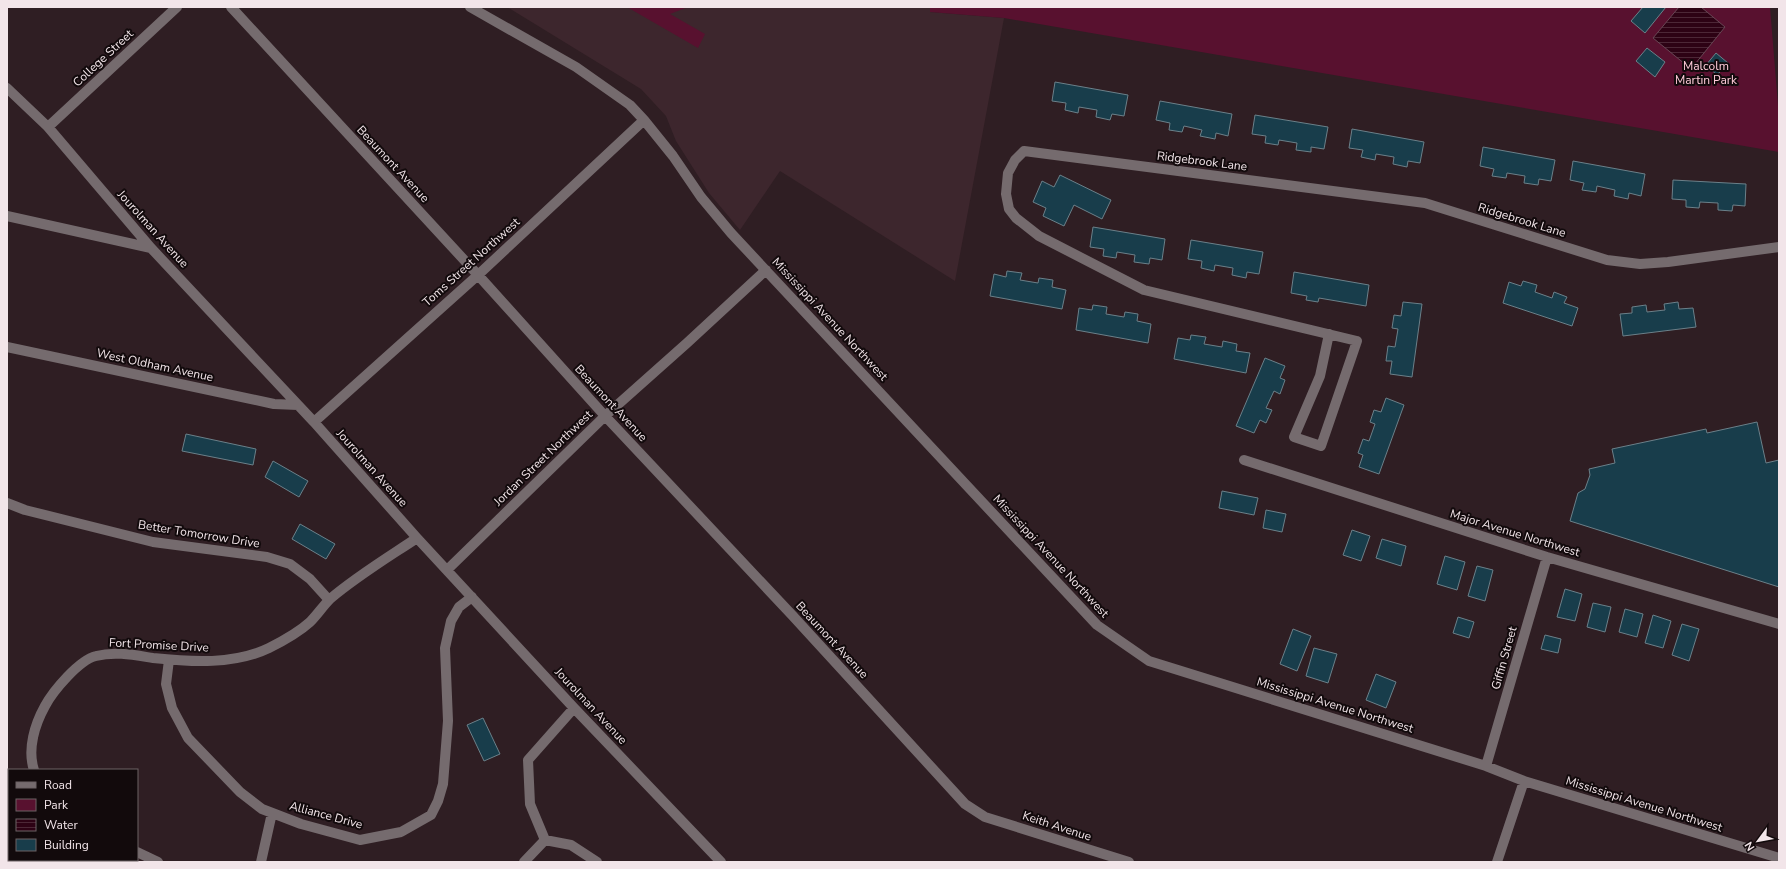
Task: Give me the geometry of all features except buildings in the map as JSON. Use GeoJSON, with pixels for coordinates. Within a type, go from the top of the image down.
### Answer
{"type":"FeatureCollection","features":[{"type":"Feature","properties":{"kind":"street","name":"College Street"},"geometry":{"type":"LineString","coordinates":[[48,128],[177,7]]}},
{"type":"Feature","properties":{"kind":"street","name":"Beaumont Avenue"},"geometry":{"type":"LineString","coordinates":[[231,7],[478,275],[605,416],[792,615],[965,804],[978,812]]}},
{"type":"Feature","properties":{"kind":"street","name":"Mississippi Avenue Northwest"},"geometry":{"type":"LineString","coordinates":[[470,7],[576,67],[630,105],[673,156],[701,197],[731,233],[1097,626],[1149,661],[1486,766],[1524,781],[1779,858]]}},
{"type":"Feature","properties":{"kind":"street","name":"Jourolman Avenue"},"geometry":{"type":"LineString","coordinates":[[7,88],[48,128],[151,248],[314,422],[417,538],[574,708],[721,862]]}},
{"type":"Feature","properties":{"kind":"street","name":"Toms Street Northwest"},"geometry":{"type":"LineString","coordinates":[[314,422],[478,275],[644,120]]}},
{"type":"Feature","properties":{"kind":"street","name":"Ridgebrook Lane"},"geometry":{"type":"LineString","coordinates":[[1329,334],[1320,376],[1294,437],[1321,446],[1357,340],[1144,290],[1039,236],[1016,218],[1009,209],[1006,194],[1008,173],[1015,160],[1024,151],[1426,203],[1607,260],[1640,264],[1668,262],[1779,247]]}},
{"type":"Feature","properties":{"kind":"street"},"geometry":{"type":"LineString","coordinates":[[7,216],[151,248]]}},
{"type":"Feature","properties":{"kind":"street","name":"Jordan Street Northwest"},"geometry":{"type":"LineString","coordinates":[[447,570],[605,416],[766,270]]}},
{"type":"Feature","properties":{"kind":"street","name":"West Oldham Avenue"},"geometry":{"type":"LineString","coordinates":[[7,347],[274,404],[298,405]]}},
{"type":"Feature","properties":{"kind":"street","name":"Major Avenue Northwest"},"geometry":{"type":"LineString","coordinates":[[1244,460],[1547,557],[1779,624]]}},
{"type":"Feature","properties":{"kind":"street","name":"Better Tomorrow Drive"},"geometry":{"type":"LineString","coordinates":[[7,503],[25,510],[153,542],[267,558],[290,564],[310,579],[330,600]]}},
{"type":"Feature","properties":{"kind":"street","name":"Fort Promise Drive"},"geometry":{"type":"LineString","coordinates":[[34,769],[33,740],[35,727],[48,700],[59,685],[94,656],[114,653],[169,660],[210,661],[244,658],[269,648],[309,623],[330,600],[363,573],[417,538]]}},
{"type":"Feature","properties":{"kind":"street","name":"Giffin Street"},"geometry":{"type":"LineString","coordinates":[[1486,766],[1547,557]]}},
{"type":"Feature","properties":{"kind":"street","name":"Alliance Drive"},"geometry":{"type":"LineString","coordinates":[[169,660],[166,684],[172,708],[188,738],[240,792],[262,809],[301,824],[360,840],[401,832],[430,815],[438,801],[444,776],[448,721],[445,648],[450,621],[459,607],[472,597]]}},
{"type":"Feature","properties":{"kind":"street"},"geometry":{"type":"LineString","coordinates":[[545,840],[530,804],[528,760],[574,708]]}},
{"type":"Feature","properties":{"kind":"street"},"geometry":{"type":"LineString","coordinates":[[1497,862],[1524,781]]}},
{"type":"Feature","properties":{"kind":"street","name":"Keith Avenue"},"geometry":{"type":"LineString","coordinates":[[978,812],[985,816],[1129,862]]}},
{"type":"Feature","properties":{"kind":"street"},"geometry":{"type":"LineString","coordinates":[[261,862],[272,813]]}},
{"type":"Feature","properties":{"kind":"street"},"geometry":{"type":"LineString","coordinates":[[524,862],[545,840]]}},
{"type":"Feature","properties":{"kind":"street"},"geometry":{"type":"LineString","coordinates":[[545,840],[571,845],[597,862]]}},
{"type":"Feature","properties":{"kind":"street"},"geometry":{"type":"LineString","coordinates":[[138,852],[158,862]]}},
{"type":"Feature","properties":{"kind":"shaded area"},"geometry":{"type":"Polygon","coordinates":[[[507,7],[930,7],[930,12],[1004,18],[955,281],[780,171],[740,230],[709,193],[676,141],[666,116],[641,89],[507,7]]]}},
{"type":"Feature","properties":{"kind":"green space"},"geometry":{"type":"Polygon","coordinates":[[[627,7],[688,7],[670,14],[705,34],[698,48],[627,7]]]}},
{"type":"Feature","properties":{"kind":"green space","name":"Malcolm Martin Park"},"geometry":{"type":"Polygon","coordinates":[[[930,7],[1770,7],[1779,118],[1779,152],[1004,18],[930,12],[930,7]]]}},
{"type":"Feature","properties":{"kind":"water"},"geometry":{"type":"Polygon","coordinates":[[[1679,7],[1701,7],[1725,27],[1691,69],[1653,38],[1679,7]]]}}]}
